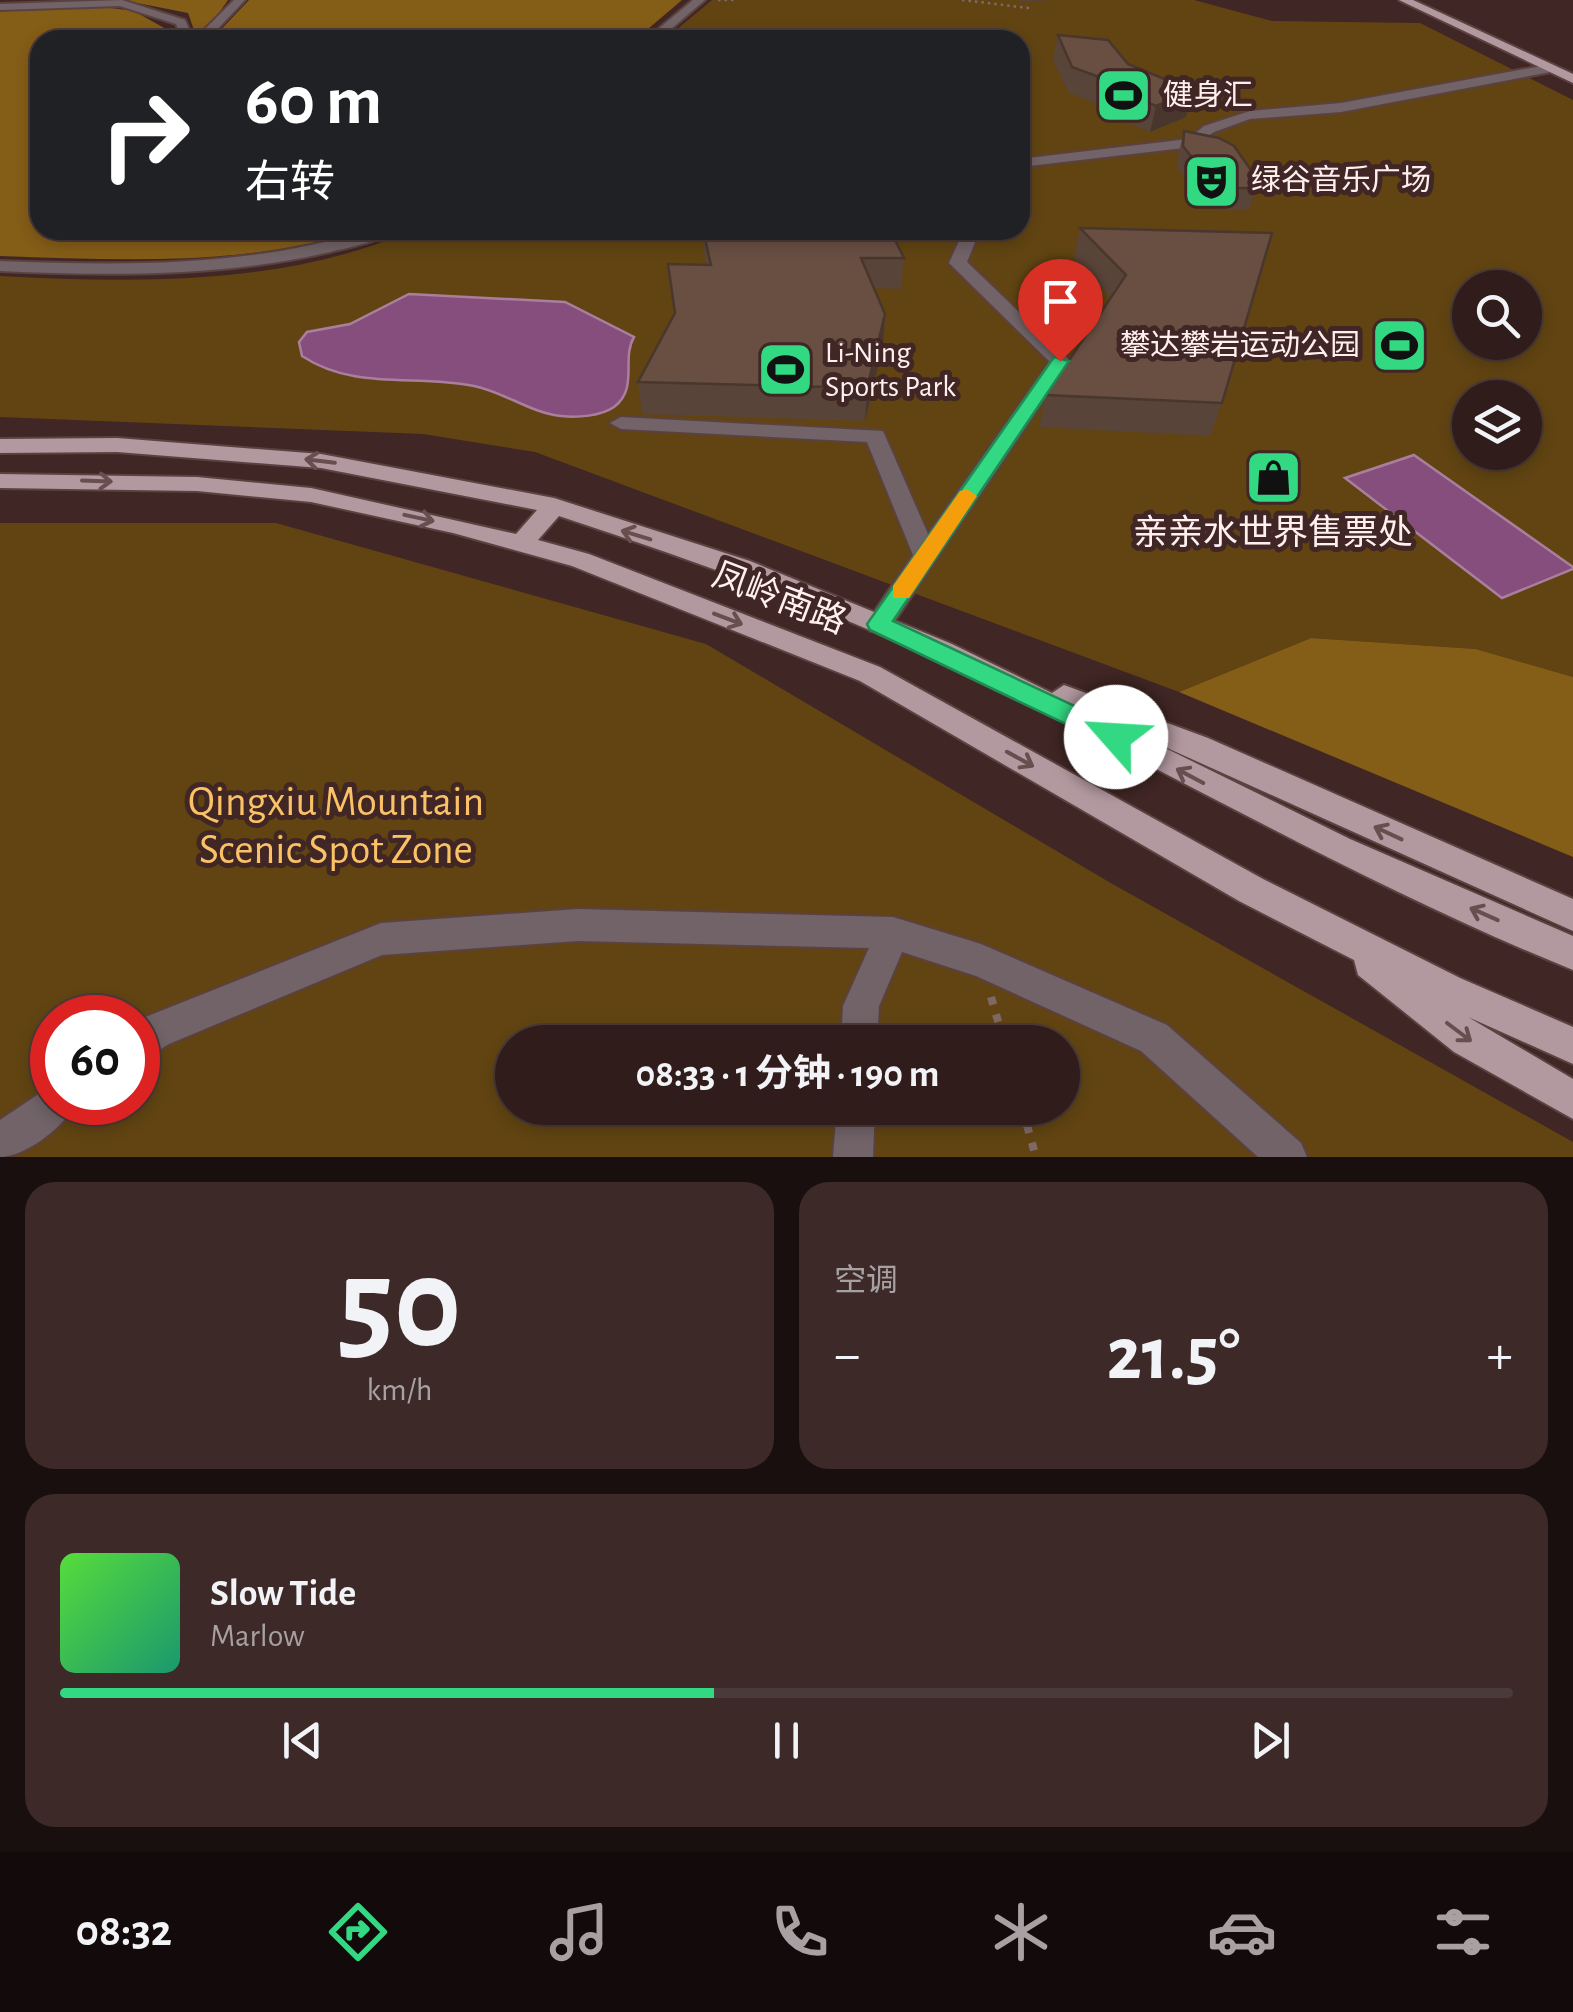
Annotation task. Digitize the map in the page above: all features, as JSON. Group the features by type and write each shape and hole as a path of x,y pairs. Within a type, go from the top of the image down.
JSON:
{"main road":[{"path":"1404,0 1573,79"},
{"path":"1432,0 1573,65"},
{"name":"凤岭南路","path":"0,446 117,446 321,460 554,506 742,567 943,651 1339,849 1573,954"},
{"name":"凤岭南路","path":"0,481 197,484 311,496 580,560 870,674 1327,929 1448,990 1573,1046"},
{"path":"521,544 554,506"},
{"path":"943,651 1198,746 1573,915"},
{"path":"1327,929 1467,1039 1573,1100"}],"street":[{"path":"210,30 240,0"},
{"path":"664,30 700,0"},
{"path":"0,7 122,3 182,22 185,30"},
{"path":"1030,162 1192,144 1207,128 1250,116 1361,104 1382,94 1552,68"},
{"path":"0,266 120,271 250,264 357,240"},
{"path":"878,624 1060,361 958,263 968,240"},
{"path":"621,423 875,436 926,556"},
{"path":"160,1029 380,939 578,925 893,932 980,961 1154,1038 1287,1157"},
{"path":"859,1025 860,1006 893,932"},
{"path":"0,1144 30,1122"},
{"path":"853,1157 855,1125"}],"path":[{"path":"715,0 735,0"},
{"path":"962,0 1030,8"},
{"path":"980,961 999,1025"},
{"path":"1027,1125 1036,1157"}],"green space":[{"name":"Li-Ning Sports Park","path":"712,0 1194,0 1272,21 1420,23 1573,100 1573,677 1476,649 1311,638 1179,692 535,452 423,434 0,417 0,276 105,280 210,277 313,262 386,240 1030,240 1030,30 676,30"},
{"name":"Qingxiu Mountain Scenic Spot Zone","path":"0,523 276,523 706,644 1109,882 1573,1142 1573,1157 0,1157"}],"shaded area":[{"path":"122,0 228,0 207,30 194,30 188,13"},
{"path":"249,0 682,0 647,30 221,30"},
{"path":"81,4 134,11 168,30 30,30 30,240 324,240 228,256 0,256 0,10"},
{"path":"409,294 565,302 634,337 626,391 614,407 602,412 561,416 474,386 364,378 322,367 302,356 299,342 307,332 350,324"},
{"path":"1414,455 1573,569 1502,598 1345,478"},
{"path":"1311,638 1476,649 1573,677 1573,857 1179,692"}],"building":[{"path":"1058,35 1108,40 1128,64 1193,91 1156,106 1116,89 1126,87 1072,67"},
{"path":"1184,131 1219,138 1234,146 1253,173 1256,188 1231,188 1206,175 1183,146"},
{"path":"1080,228 1272,233 1222,403 1046,395 1126,275"},
{"path":"705,240 895,240 904,258 861,258 885,314 867,388 638,382 675,313 668,264 711,265"}],"slow traffic":[{"path":"901,592 967,496"}],"place":[{"name":"健身汇","path":"1124,96"},
{"name":"绿谷音乐广场","path":"1212,181"},
{"name":"攀达攀岩运动公园","path":"1399,346"},
{"name":"Li-Ning Sports Park","path":"786,370"},
{"name":"亲亲水世界售票处","path":"1273,477"}],"route":[{"path":"1060,361 878,624 943,651 1116,737"}]}
